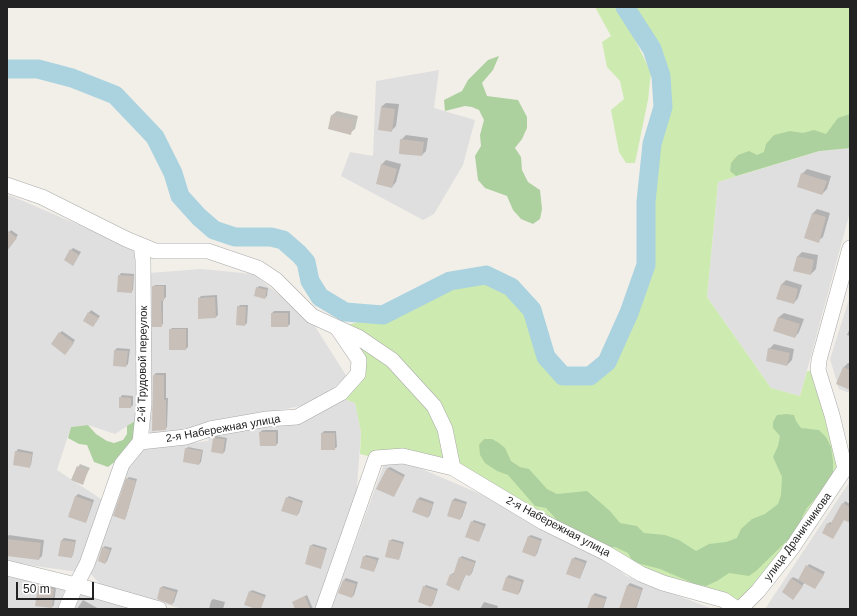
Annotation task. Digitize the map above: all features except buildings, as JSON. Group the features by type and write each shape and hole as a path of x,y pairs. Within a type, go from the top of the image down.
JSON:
{"street":[{"path":"7,185 42,197 155,251 208,251 258,268 276,280 312,316 358,337 392,360 434,406 445,429 453,468"},
{"name":"2-й Трудовой переулок","path":"140,442 144,404 143,260 141,245"},
{"path":"847,465 818,370 819,360 850,248"},
{"name":"2-я Набережная улица","path":"140,442 186,436 218,427 267,419 297,417 342,392 358,374 359,360 351,345 337,328"},
{"path":"66,609 87,564 122,464 140,442"},
{"name":"2-я Набережная улица","path":"323,609 376,458 403,456 453,468 543,522 606,553 641,574 663,583 724,600 739,609"},
{"name":"улица Драничникова","path":"739,609 758,591 792,548 847,465"},
{"path":"7,568 76,585 159,609"}],"shaded area":[{"path":"439,70 434,108 475,120 463,165 434,214 423,220 341,176 350,152 373,156 376,81"},
{"path":"850,148 850,212 800,396 771,388 707,297 718,182 819,151"},
{"path":"9,195 142,252 138,419 115,434 88,425 71,427 57,470 104,501 78,572 7,562 7,198"},
{"path":"201,269 253,274 311,320 347,377 315,403 202,426 179,434 150,436 149,273"},
{"path":"850,296 850,393 839,389 830,359"},
{"path":"341,398 355,403 361,432 356,500 317,609 182,609 101,585 89,572 125,470 142,449 208,441 210,432 301,424"},
{"path":"384,464 410,464 485,496 611,562 626,576 713,609 331,609"},
{"path":"850,481 850,609 765,609"},
{"path":"7,573 66,586 58,609 7,609"},
{"path":"78,591 141,609 72,609"}],"green space":[{"path":"595,7 616,7 632,33 651,73 648,100 635,163 626,163 619,152 611,110 624,99 620,81 607,67 602,42 611,36"},
{"path":"625,7 850,7 850,148 819,151 718,182 707,297 771,388 800,396 807,371 818,370 845,469 740,609 663,583 453,468 376,458 360,454 361,432 355,403 341,398 358,374 337,328 383,315 450,281 486,275 511,287 532,310 537,332 553,364 563,376 590,376 607,362 629,313 646,265 646,202 652,144 663,107 661,76 652,49"},
{"path":"499,56 493,70 482,83 487,96 518,100 527,117 527,128 522,139 515,148 521,157 522,170 528,182 540,190 542,209 540,219 533,224 521,219 513,210 507,196 485,188 478,180 475,156 481,146 480,135 484,120 479,110 465,106 445,111 444,100 462,91 468,80 488,60"},
{"path":"850,114 850,148 819,151 736,176 730,171 731,163 738,155 749,151 757,155 764,152 766,144 774,135 790,131 803,133 814,130 826,134 838,118"},
{"path":"777,415 794,415 801,428 819,430 826,437 831,447 833,461 833,472 830,481 807,508 802,517 802,524 796,532 756,571 749,576 729,573 706,586 695,584 660,569 633,562 628,553 615,547 603,549 557,520 546,508 535,506 508,475 497,471 485,463 480,455 479,445 484,439 492,439 505,448 511,461 520,467 529,469 547,489 557,494 587,491 610,511 620,523 637,526 644,533 665,535 679,540 696,551 709,544 726,542 737,538 741,529 752,519 765,514 778,504 781,495 782,477 773,457 778,446 780,436 773,428 773,422"},
{"path":"138,419 136,435 117,460 108,467 94,462 87,445 79,444 68,438 71,427 88,425 96,434 107,441 114,443 123,440 127,434 127,426"}],"waterway":[{"path":"7,69 38,69 72,78 115,95 155,137 173,173 180,196 199,217 214,230 235,237 271,237 283,240 306,262 310,281 320,297 345,312 383,315 450,281 486,275 511,287 532,310 546,357 563,376 590,376 607,362 629,313 646,265 646,202 652,144 663,107 661,76 652,49 625,7"}]}
